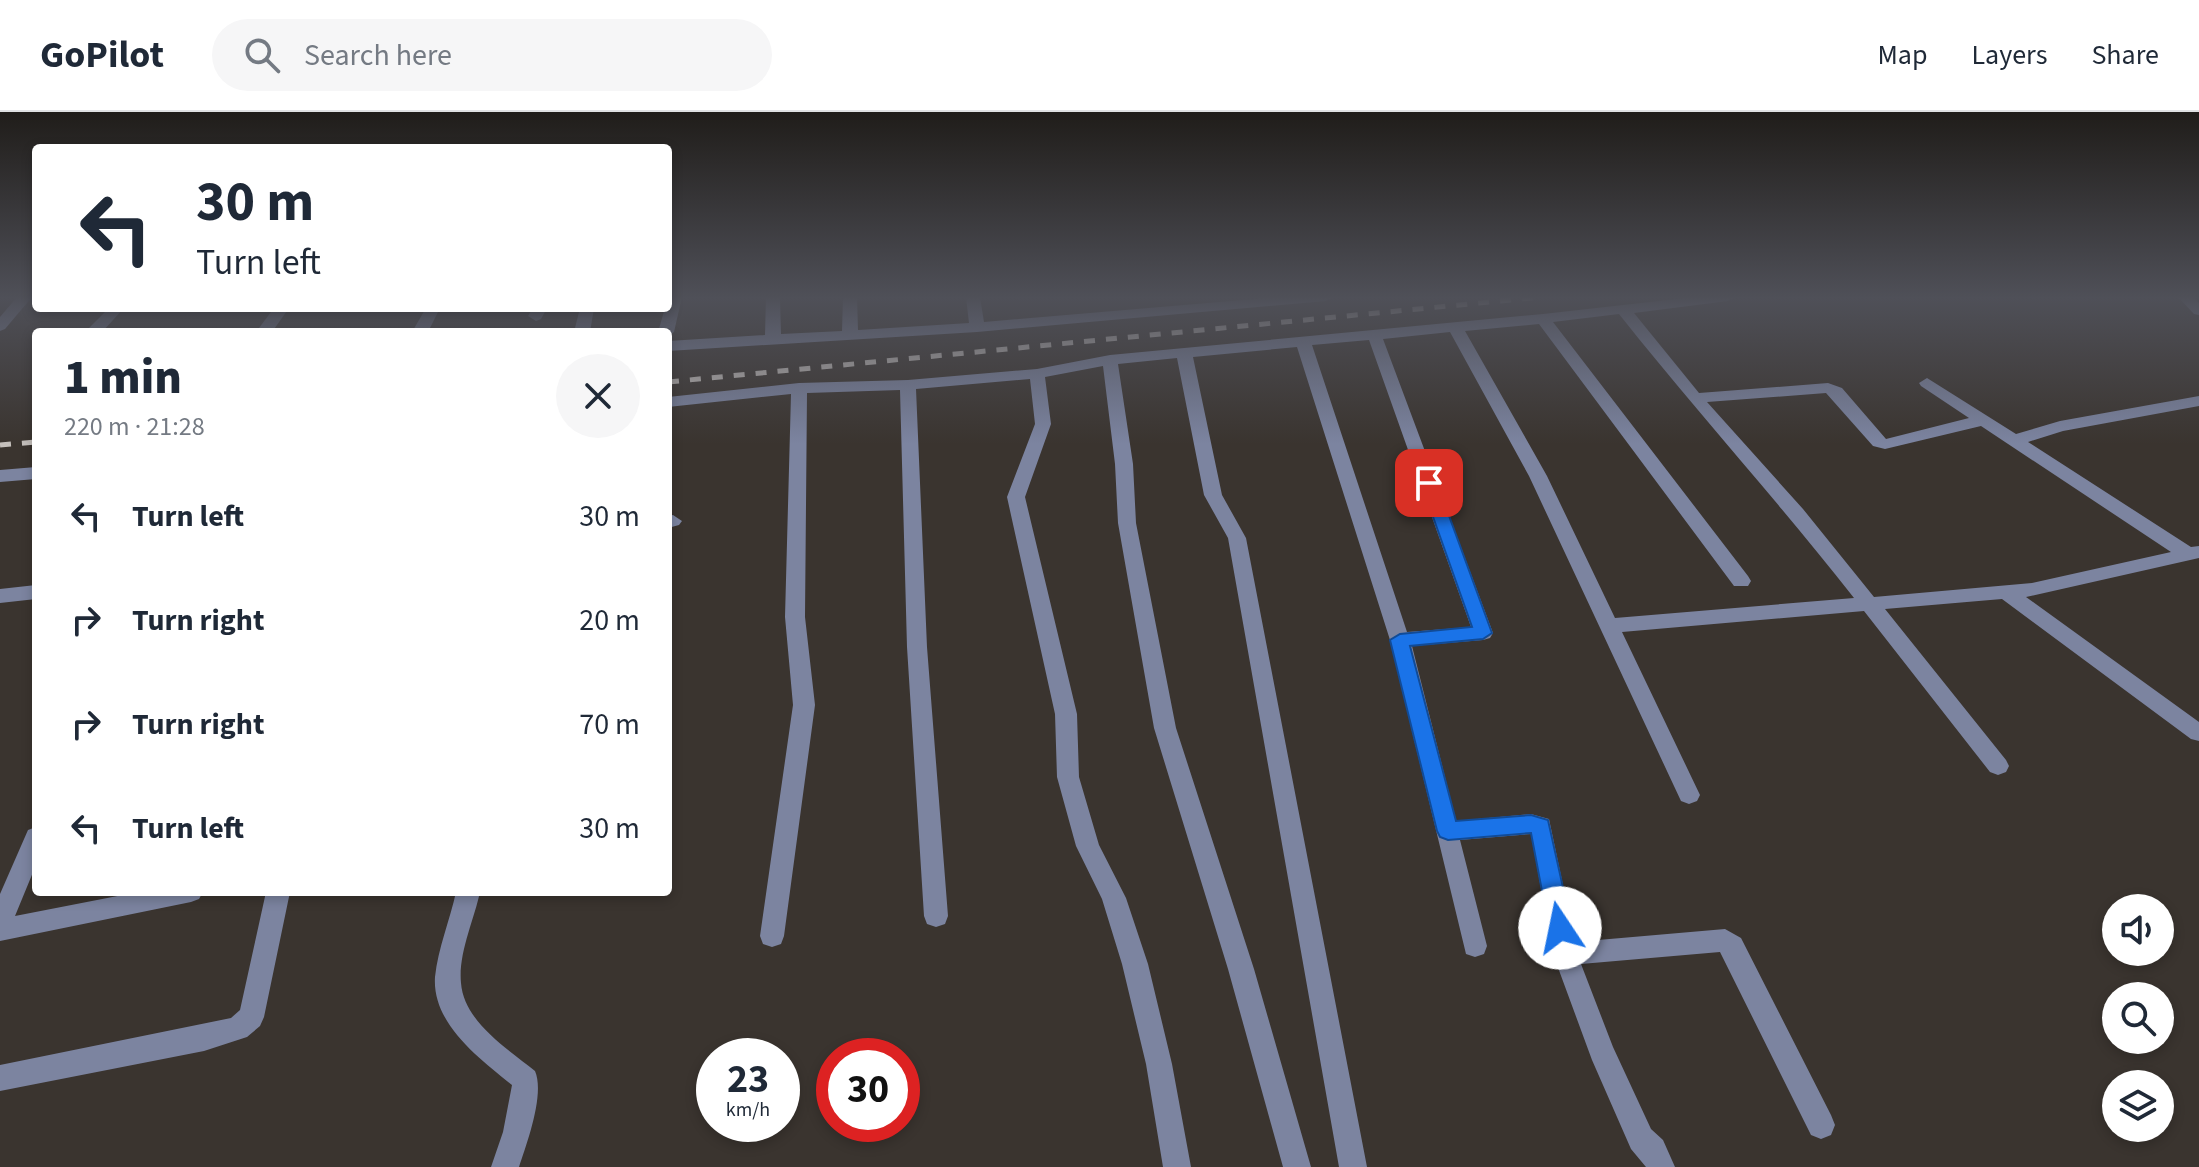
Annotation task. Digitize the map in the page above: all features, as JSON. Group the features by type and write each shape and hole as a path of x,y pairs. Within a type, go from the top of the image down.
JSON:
{"street":[{"path":"672,402 799,388 908,385 1037,374 1110,360 1251,346"},
{"path":"1305,346 1400,640 1475,946"},
{"path":"1378,346 1483,633 1400,640"},
{"path":"1466,346 1538,476 1689,795"},
{"path":"1564,346 1741,581"},
{"path":"1653,346 1797,513 1998,766"},
{"path":"1184,353 1213,495 1237,538 1353,1167"},
{"path":"1110,360 1124,464 1127,523 1165,728 1241,969 1297,1167"},
{"path":"1037,374 1043,424 1016,497 1066,714 1068,777 1088,846 1114,898 1135,964 1159,1064 1177,1167"},
{"path":"1927,383 2194,554"},
{"path":"908,385 916,618 936,916"},
{"path":"772,936 804,705 795,617 799,388"},
{"path":"1695,398 1828,388 1836,391 1879,442 1885,444 1983,420"},
{"path":"2015,440 2060,426 2199,401"},
{"path":"0,476 32,473"},
{"path":"1609,626 2007,593 2194,554"},
{"path":"1,598 32,593"},
{"path":"2007,593 2199,733"},
{"path":"1448,831 1531,824 1541,826 1565,954 1607,1064 1641,1139 1653,1150 1661,1167"},
{"path":"0,922 32,846"},
{"path":"0,930 171,896"},
{"path":"0,1078 204,1038 238,1028 251,1017 277,896"},
{"path":"467,896 448,983 458,1016 489,1049 526,1080 517,1132 505,1167"},
{"path":"1565,954 1725,940 1732,946 1821,1125"}],"railway":[{"path":"672,382 1035,346"},
{"path":"0,445 32,442"}],"route":[{"path":"1429,483 1483,633 1400,640 1448,831 1531,824 1541,826 1560,928"}]}
